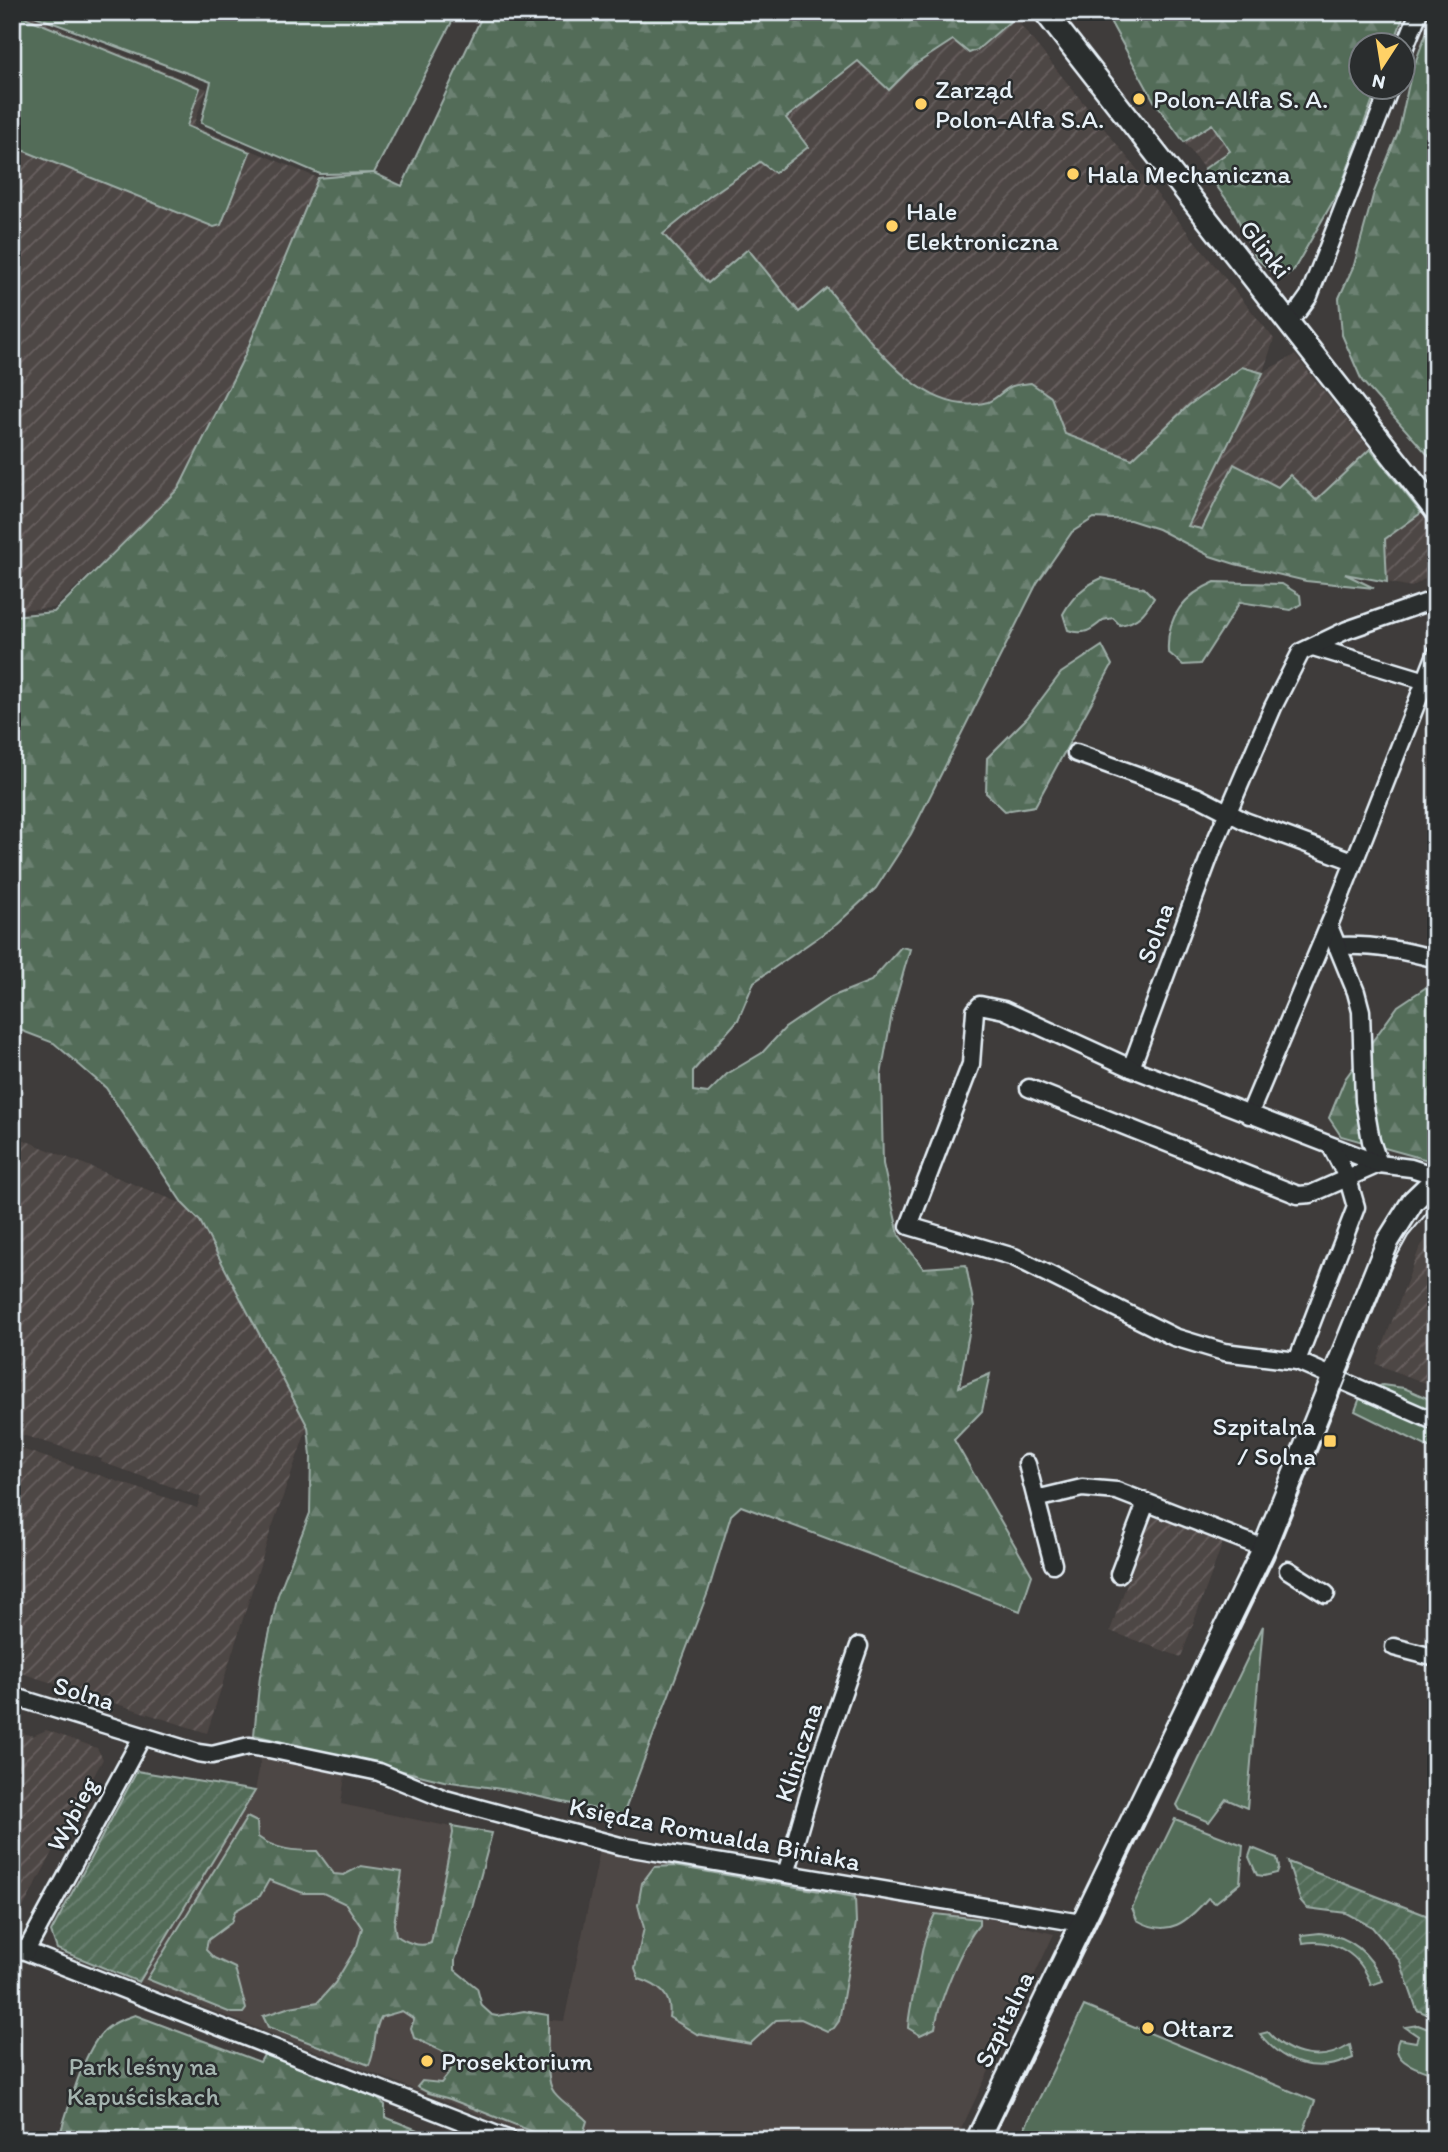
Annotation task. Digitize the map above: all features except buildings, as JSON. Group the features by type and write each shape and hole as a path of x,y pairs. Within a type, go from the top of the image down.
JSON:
{"street":[{"name":"Glinki","path":"1045,12 1436,511"},
{"path":"1411,32 1419,12"},
{"name":"Glinki","path":"1287,322 1309,296 1385,102"},
{"name":"Solna","path":"1131,1068 1228,811 1301,652 1347,630 1436,599"},
{"path":"1313,647 1431,682"},
{"path":"1249,1115 1329,926 1353,862 1431,682 1436,654"},
{"path":"1076,753 1198,797 1245,821 1353,862"},
{"path":"1329,926 1361,1012 1364,1101 1371,1141 1379,1164"},
{"path":"1337,946 1354,945 1405,951 1436,959"},
{"path":"1436,1178 1411,1168 1379,1164 1249,1115 1131,1068 1004,1010 980,1005 975,1011 971,1064 908,1226 1014,1256 1174,1337 1224,1352 1297,1361 1436,1422"},
{"path":"1029,1088 1297,1195 1311,1194 1379,1164"},
{"path":"1297,1361 1356,1207 1348,1179 1331,1146"},
{"name":"Szpitalna","path":"977,2140 1264,1548 1388,1241 1413,1201 1436,1178"},
{"path":"1027,1464 1053,1564"},
{"path":"1036,1499 1082,1488 1117,1491 1264,1548"},
{"path":"1119,1574 1146,1503"},
{"path":"1288,1570 1326,1594"},
{"name":"Kliniczna","path":"786,1874 816,1770 859,1646"},
{"path":"1394,1647 1436,1658"},
{"name":"Solna","path":"12,1696 142,1737"},
{"name":"Księdza Romualda Biniaka","path":"142,1737 198,1753 212,1755 249,1746 379,1772 445,1799 620,1846 1081,1923"},
{"name":"Wybieg","path":"19,1948 142,1737"},
{"path":"19,1948 510,2140"}],"shaded area":[{"path":"12,12 20,12 207,89 193,126 318,178 296,258 179,488 54,608 12,610"},
{"name":"Polon-Alfa S. A.","path":"484,12 1010,12 1274,339 1263,372 1295,355 1436,532 1436,571 1412,587 1342,573 1188,525 399,193"},
{"path":"1212,124 1230,151 1204,169 1184,142"},
{"path":"14,1136 183,1204 200,1221 308,1426 270,1533 207,1733 12,1670 12,1446 197,1508 201,1497 101,1462 102,1459 12,1432"},
{"path":"1436,1225 1436,1387 1376,1364 1419,1249"},
{"path":"1151,1516 1223,1542 1181,1657 1110,1631"},
{"path":"12,1730 33,1736 46,1730 97,1748 103,1759 18,1917 12,1919"},
{"path":"262,1754 346,1768 341,1804 485,1834 447,1975 468,2013 564,2021 600,1850 1001,1921 1054,1934 956,2140 544,2140 139,1982 255,1791"}],"green space":[{"path":"12,12 200,88 187,126 250,152 221,225 214,227 12,146"},
{"path":"24,12 457,12 374,173 320,174 201,123 211,82"},
{"path":"484,12 1010,12 1014,18 977,50 969,53 953,40 913,66 889,90 858,61 786,118 808,147 775,173 760,162 710,196 663,234 708,283 748,249 799,312 827,288 896,368 917,386 940,398 963,404 988,402 1010,387 1031,383 1051,397 1065,434 1132,459 1189,405 1242,367 1263,373 1188,526 1202,529 1234,464 1278,487 1290,475 1316,500 1370,449 1421,513 1385,539 1387,582 1345,574 1374,588 1306,581 1235,564 1210,556 1158,529 1130,520 1094,518 1072,532 1037,583 911,834 876,888 837,924 754,982 738,1020 693,1071 693,1091 708,1093 727,1074 762,1053 785,1028 831,997 871,981 901,947 910,949 892,1013 881,1075 883,1164 899,1235 923,1268 966,1265 974,1307 959,1387 990,1374 982,1411 954,1440 1032,1575 1020,1611 741,1506 731,1515 708,1592 623,1815 508,1790 444,1781 254,1735 260,1676 278,1595 310,1513 311,1456 308,1427 200,1221 183,1204 106,1088 54,1043 12,1027 12,616 54,612 179,488 245,355 318,178 374,173 402,186"},
{"path":"1105,12 1405,12 1398,32 1346,32 1346,102 1372,102 1340,189 1293,271 1280,279 1256,258 1232,207 1204,169 1230,151 1212,124 1184,142 1154,101"},
{"path":"1436,12 1436,464 1362,381 1342,335 1339,298 1354,265 1374,192 1399,130 1405,102 1416,102 1416,61"},
{"path":"1102,578 1144,588 1154,598 1132,622 1120,625 1113,618 1103,620 1087,631 1068,630 1063,614 1079,592"},
{"path":"1215,582 1282,584 1300,595 1301,604 1291,610 1240,602 1200,664 1183,665 1168,652 1170,628 1186,601"},
{"path":"1102,646 1112,665 1035,806 1005,811 986,793 987,758 1027,718 1061,673"},
{"path":"1431,984 1436,985 1435,1162 1341,1136 1329,1118 1345,1079 1398,1006"},
{"path":"1382,1385 1404,1388 1436,1402 1436,1414 1377,1387"},
{"path":"1361,1395 1436,1429 1436,1451 1355,1411"},
{"path":"1263,1626 1247,1808 1226,1799 1209,1822 1180,1810 1177,1805"},
{"path":"137,1771 255,1791 139,1982 57,1949 51,1932"},
{"path":"247,1817 257,1822 258,1837 271,1845 286,1849 317,1851 334,1874 344,1875 361,1866 402,1872 394,1924 396,1935 417,1945 431,1943 453,1833 452,1826 492,1833 455,1960 455,1970 477,1988 482,2006 492,2015 524,2011 548,2015 548,2067 551,2086 558,2096 587,2121 583,2134 575,2139 546,2137 417,2087 422,2081 441,2083 450,2072 455,2057 414,2038 411,2028 414,2019 402,2011 381,2017 369,2065 268,2027 263,2016 318,2002 335,1983 357,1946 362,1928 346,1904 323,1893 303,1893 269,1880 260,1896 235,1911 231,1923 208,1940 206,1950 214,1958 235,1968 246,2009 243,2013 231,2013 147,1979"},
{"path":"1175,1819 1243,1845 1240,1883 1215,1903 1208,1898 1193,1914 1177,1925 1159,1928 1137,1920 1132,1908"},
{"path":"1252,1848 1277,1858 1277,1873 1257,1875 1249,1857"},
{"path":"1288,1862 1436,1919 1436,2018 1417,2010 1400,1961 1372,1927 1346,1913 1307,1908 1300,1900"},
{"path":"674,1866 855,1897 856,1923 839,2021 834,2028 827,2031 801,2019 776,2020 750,2044 697,2034 669,2017 669,2003 663,1992 639,1979 635,1968 644,1928 638,1905 642,1883 654,1867"},
{"path":"935,1914 979,1919 979,1925 952,1974 935,2028 920,2035 908,2028 924,1943"},
{"path":"1320,1933 1341,1938 1358,1948 1372,1962 1383,1981 1371,1985 1361,1965 1345,1950 1325,1943 1303,1943 1301,1935"},
{"path":"1084,2006 1315,2101 1300,2140 1019,2140"},
{"name":"Park leśny na Kapuściskach","path":"135,2015 260,2062 265,2053 373,2095 385,2105 385,2117 442,2140 58,2140 82,2068 95,2042 109,2027"},
{"path":"1418,2025 1436,2032 1436,2075 1407,2063 1398,2053 1399,2039 1416,2042 1418,2036 1405,2027"},
{"path":"1268,2032 1286,2047 1307,2055 1328,2054 1350,2045 1353,2058 1327,2065 1302,2064 1269,2045 1260,2034"}],"tram line":[{"path":"992,2140 1274,1558 1392,1265 1408,1236 1436,1202"}],"place":[{"name":"Polon-Alfa S. A.","path":"1139,99"},
{"name":"Zarząd Polon-Alfa S.A.","path":"921,104"},
{"name":"Hala Mechaniczna","path":"1073,174"},
{"name":"Hale Elektroniczna","path":"892,226"},
{"name":"Szpitalna / Solna","path":"1330,1441"},
{"name":"Ołtarz","path":"1148,2028"},
{"name":"Prosektorium","path":"427,2061"}]}
